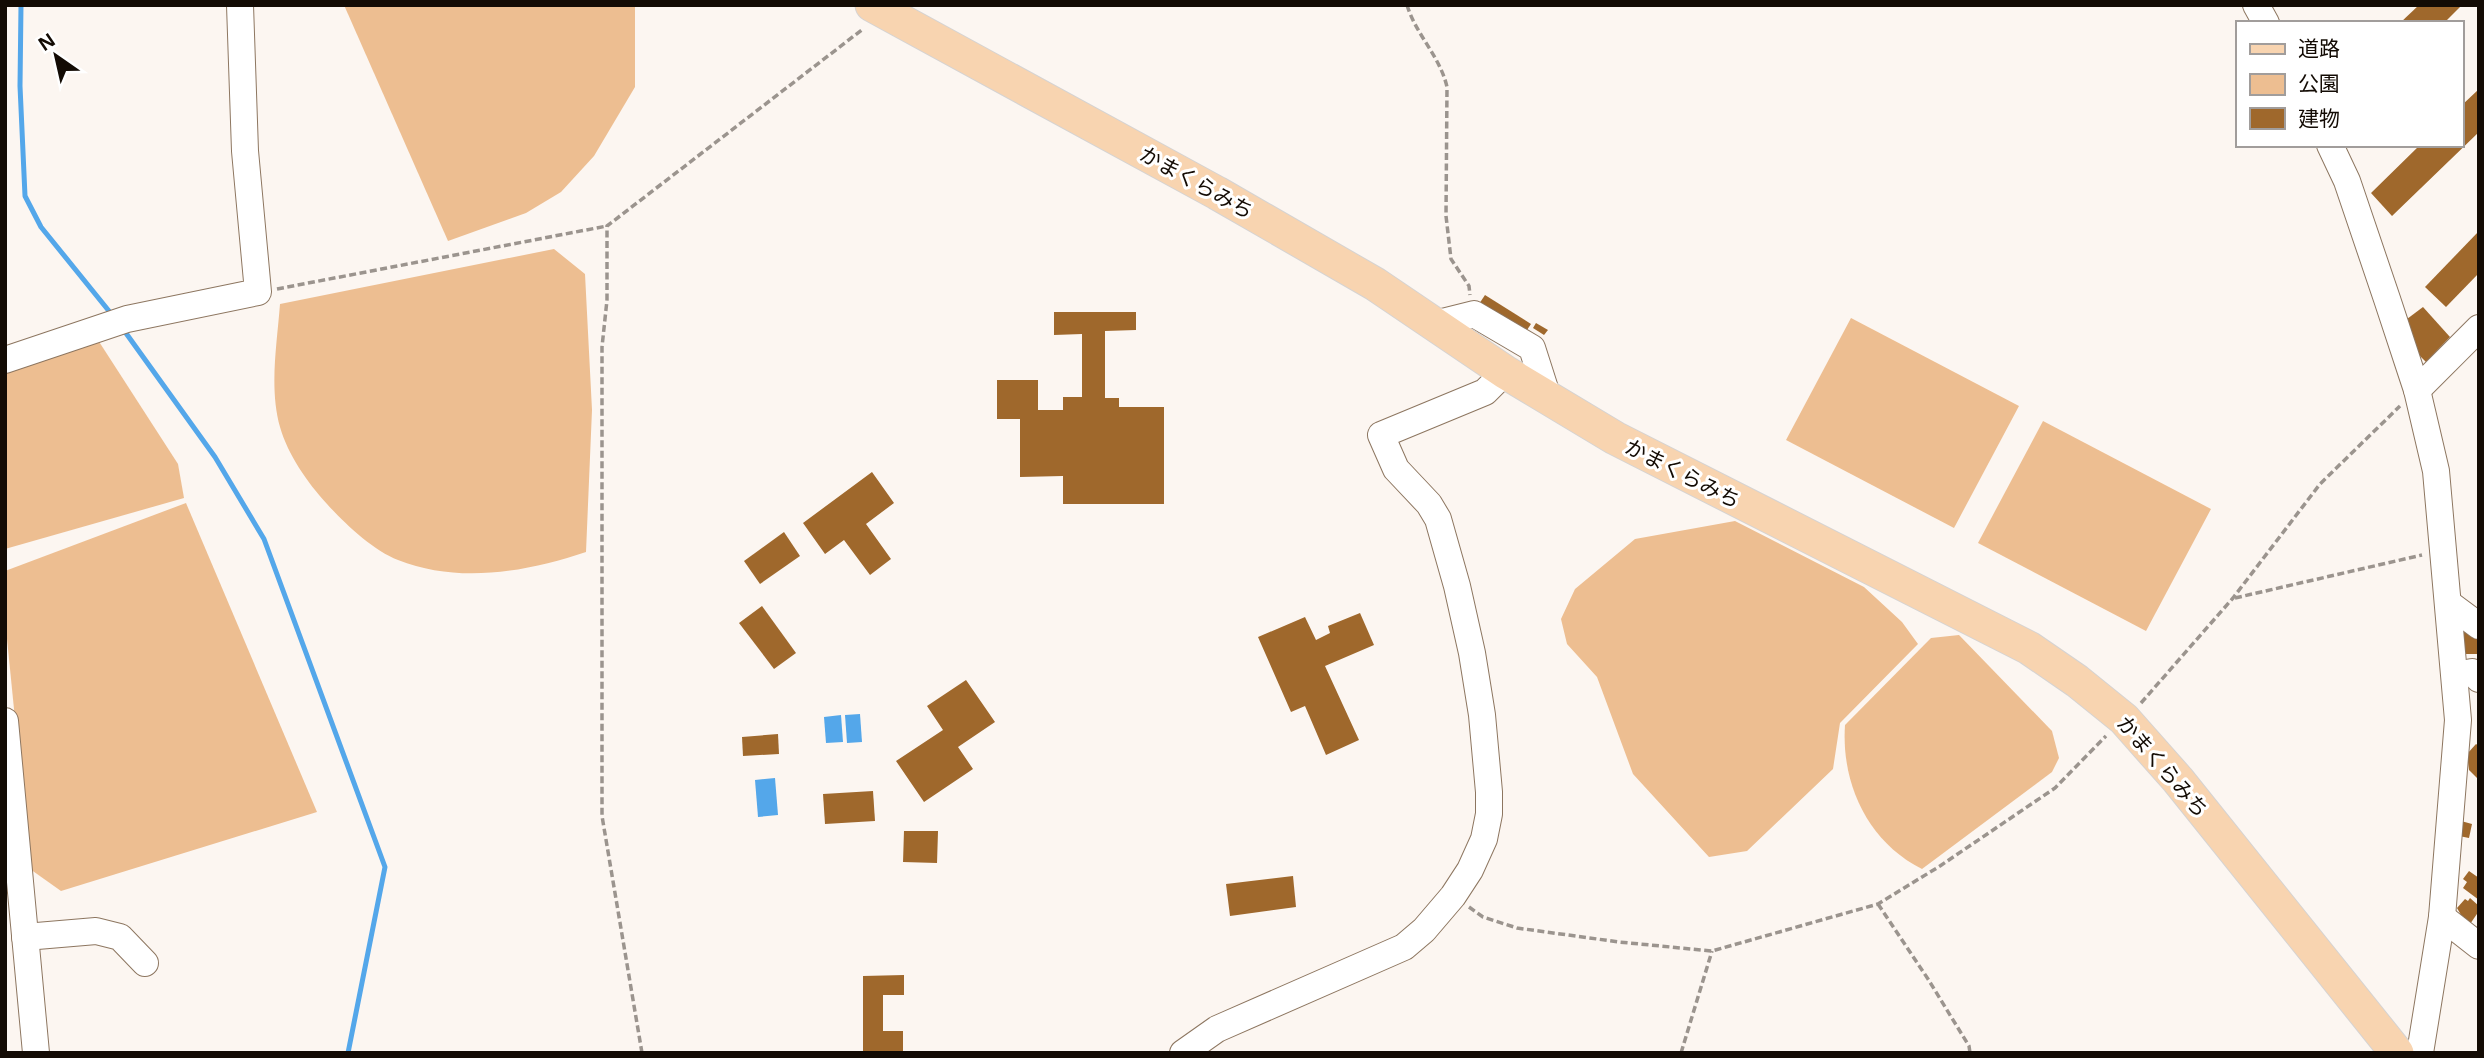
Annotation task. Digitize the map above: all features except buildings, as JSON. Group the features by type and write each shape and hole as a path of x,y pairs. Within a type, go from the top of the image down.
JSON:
{"main road":[{"name":"かまくらみち","path":"877,8 1217,193 1375,284 1505,372 1615,438 2029,648 2077,681 2124,719 2178,780 2397,1053"}],"street":[{"path":"5,360 116,322 258,292 245,151 240,5"},
{"path":"2256,5 2265,21"},
{"path":"2331,147 2347,181 2417,390 2436,471 2448,603 2471,673 2458,720 2442,916 2420,1053"},
{"path":"1434,324 1474,314 1532,348 1548,398"},
{"path":"2417,390 2479,328"},
{"path":"1182,1053 1217,1029 1404,947 1424,930 1454,896 1478,855 1489,814 1489,792 1480,703 1457,586 1438,519 1429,504 1396,469 1381,435 1485,393 1505,372"},
{"path":"2448,603 2479,626"},
{"path":"5,721 36,1053"},
{"path":"2442,916 2479,946"},
{"path":"25,937 96,931 120,937 145,963"}],"path":[{"path":"1407,5 1411,20 1442,68 1447,87 1446,216 1451,259 1469,286 1474,314"},
{"path":"258,292 607,226 877,8"},
{"path":"607,226 607,300 602,347 602,816 642,1053"},
{"path":"2133,711 2233,598 2320,484 2417,390"},
{"path":"2233,598 2443,551"},
{"path":"1454,896 1483,917 1517,928 1712,951 1878,904 1940,866 2055,788 2106,736"},
{"path":"1878,904 1928,979 1969,1046 1970,1053"},
{"path":"1681,1053 1712,951"}],"green space":[{"path":"344,5 635,5 635,87 594,156 561,192 526,213 448,241"},
{"path":"554,249 585,274 592,410 586,552 516,570 468,573 444,572 389,556 360,536 334,511 305,477 288,448 280,427 275,397 280,304"},
{"path":"1851,318 2019,406 1954,528 1786,440"},
{"path":"96,337 178,464 184,498 5,549 5,366"},
{"path":"2043,421 2211,509 2146,631 1978,543"},
{"path":"186,503 317,812 61,891 30,869 5,619 5,571"},
{"path":"1735,521 1864,587 1902,622 1918,644 1840,723 1833,769 1747,851 1709,857 1633,774 1597,677 1567,644 1561,619 1575,589 1635,539"},
{"path":"1959,635 2052,731 2059,758 2052,772 1922,869 1887,843 1862,809 1848,769 1845,725 1931,638"}],"water":[{"path":"860,714 862,742 847,743 845,715"},
{"path":"841,715 843,742 826,743 824,717"},
{"path":"775,778 778,815 758,817 755,780"}],"waterway":[{"path":"21,5 20,86 25,196 41,227 113,316"},
{"path":"123,329 215,457 264,539 385,867 348,1053"}]}
